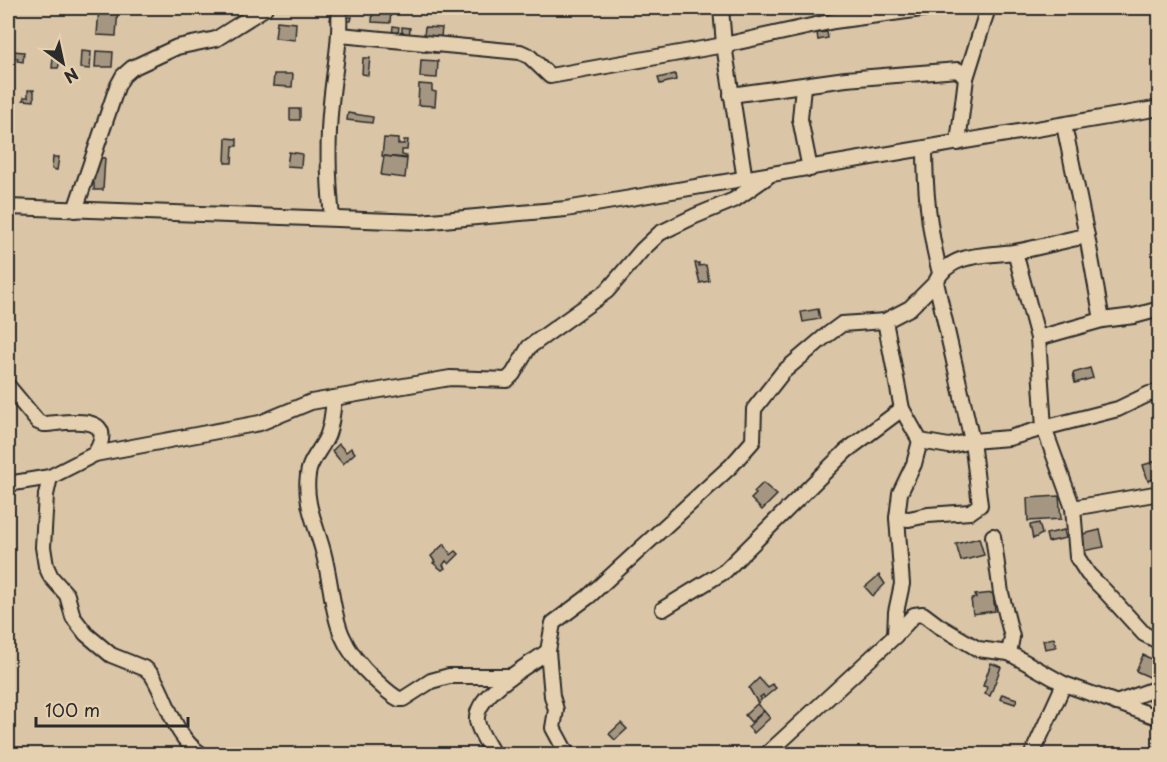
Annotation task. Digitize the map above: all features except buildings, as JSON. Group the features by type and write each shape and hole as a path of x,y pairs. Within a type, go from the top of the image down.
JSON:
{"street":[{"path":"75,210 117,87 127,71 177,47 216,39 265,8"},
{"path":"332,218 327,175 328,144 340,34 339,8"},
{"path":"721,8 724,45 745,180"},
{"path":"340,34 520,52 529,56 550,76 724,45 834,21 929,8"},
{"path":"958,143 966,78 988,8"},
{"path":"731,95 846,80 958,70 966,78"},
{"path":"802,86 800,119 810,169"},
{"path":"8,207 420,222 544,211 745,180 1160,108"},
{"path":"1064,125 1088,236 1102,320"},
{"path":"897,518 909,519 928,515 970,512 976,510 980,505 972,441 931,242 925,190 925,149"},
{"path":"8,484 50,477 95,454 260,423 311,402 450,378 507,380 529,347 607,291 642,250 660,233 734,200 768,176"},
{"path":"567,754 553,728 556,710 552,696 549,651 553,623 588,597 731,466 753,441 754,409 783,372 842,324 885,321 910,308 950,265 969,257 1015,252 1088,236"},
{"path":"1015,252 1038,338 1044,428 1073,508 1077,557 1088,574 1144,634 1160,642"},
{"path":"1038,338 1102,320 1134,316 1160,309"},
{"path":"885,321 902,409 920,441 914,464 900,493 897,518 902,584 896,612 895,636"},
{"path":"8,386 38,422 49,424 82,421 97,426 101,439 95,454"},
{"path":"920,441 949,446 972,441 1009,438 1118,409 1149,394 1160,392"},
{"path":"334,398 328,435 308,475 308,495 310,513 328,574 336,619 351,655 381,685 399,699 403,699 431,681 449,676 512,676"},
{"path":"663,609 725,571 846,451 902,409"},
{"path":"50,477 46,495 44,559 51,577 67,596 73,617 86,634 111,656 146,669 152,675 179,732 187,744 201,754"},
{"path":"1073,508 1160,493"},
{"path":"993,536 1001,593 1012,636 1009,653"},
{"path":"767,754 895,636 914,615 923,614 978,649 1009,653 1065,684 1160,718"},
{"path":"494,754 479,728 477,715 488,697 512,676 549,651"},
{"path":"1032,754 1065,684"},
{"path":"1116,703 1160,687"}]}
